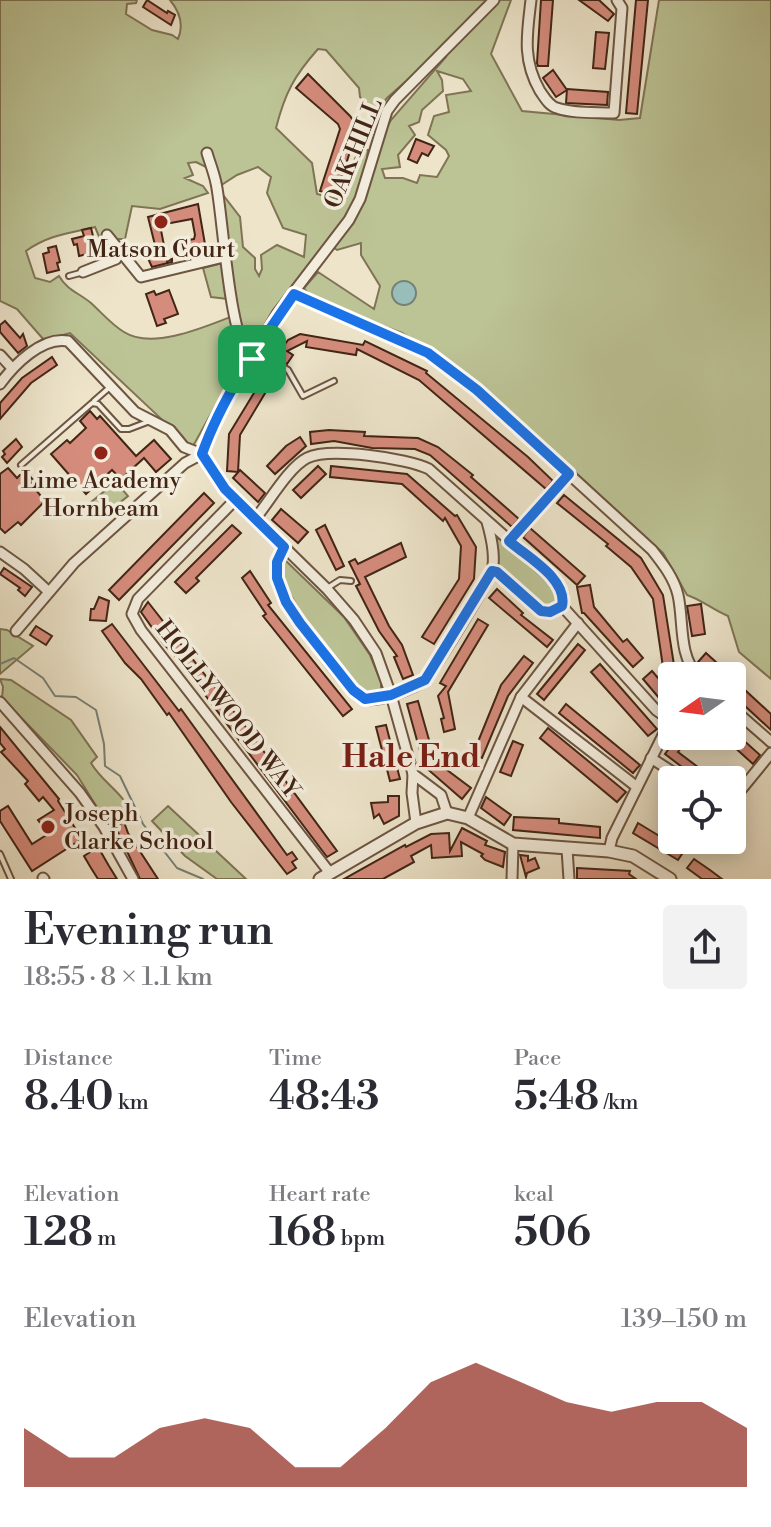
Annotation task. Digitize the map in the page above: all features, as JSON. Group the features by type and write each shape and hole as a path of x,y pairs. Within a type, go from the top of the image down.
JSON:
{"street":[{"name":"OAK HILL","path":"202,454 216,419 277,314 349,220 360,199 387,111 494,0"},
{"path":"531,0 526,55 531,76 546,101 560,109 614,113 622,8 617,0"},
{"path":"207,153 216,184 224,257 244,351 254,355"},
{"path":"107,235 141,277 224,257"},
{"path":"83,272 116,259 120,252"},
{"path":"294,294 428,353 477,390 652,550 670,574 678,592 685,654 689,662"},
{"path":"0,384 12,368 50,342 68,341 135,412 153,419 170,430 184,447 202,454 216,478 235,500 327,589 369,640 391,695 413,774 416,823"},
{"path":"0,355 12,368"},
{"path":"255,519 297,466 307,458 330,453 417,463 429,469 556,582 563,594 562,606 658,711"},
{"path":"16,631 49,592 114,526 185,463 202,454"},
{"path":"509,541 569,474"},
{"name":"HOLLYWOOD WAY","path":"235,500 138,599 132,614 325,876"},
{"path":"284,547 277,562 277,578 286,602 353,690 365,699 391,695 414,686 432,672 492,571 492,547 486,519"},
{"path":"0,552 49,592"},
{"path":"492,571 541,611 550,612 562,606"},
{"path":"468,818 521,697 578,623"},
{"path":"521,697 637,787"},
{"path":"0,702 80,793 104,827 133,879"},
{"path":"746,720 771,742"},
{"path":"609,851 612,838 658,744"},
{"path":"746,784 771,753"},
{"path":"651,758 663,766"},
{"path":"413,774 441,795 447,813"},
{"path":"325,876 416,823 447,813 468,818 513,844 609,851 642,860 670,879"},
{"path":"512,879 513,844"},
{"path":"567,849 569,879"}],"lane":[{"path":"69,276 83,272"},
{"path":"254,355 288,370 303,396 334,381"},
{"path":"21,465 110,387"},
{"path":"92,403 98,404 121,429 153,419"},
{"path":"327,589 340,580 351,581"},
{"path":"0,854 11,879"}],"green space":[{"path":"0,0 137,0 136,3 127,4 126,14 152,30 178,39 180,19 170,0 511,0 491,54 522,111 619,120 640,118 659,0 771,0 771,679 739,652 728,616 687,595 663,553 477,382 402,333 313,300 304,288 318,272 374,309 380,286 361,255 361,243 337,250 326,242 249,345 192,448 70,333 44,340 17,309 0,301","holes":["318,49 326,50 359,88 360,97 376,113 387,98 439,52 446,57 391,120 366,165 368,150 359,150 337,199 317,194 312,163 276,128 291,86","437,71 463,79 471,91 446,95 449,112 434,116 428,135 449,156 437,177 420,175 417,183 403,178 385,178 382,169 400,167 398,155 415,135 409,126 419,122 422,110 443,91","196,162 208,168 218,184 258,167 271,177 267,193 283,228 306,235 304,257 277,245 261,255 259,276 255,258 243,247 240,217 223,195 217,208 223,263 203,268 211,297 237,300 233,316 178,335 149,339 136,337 115,326 59,276 50,282 35,278 26,251 43,241 95,227 100,239 125,239 132,206 160,209 208,193 203,186 185,178 193,175 188,163"]},
{"path":"116,482 128,496 102,517 90,503"},
{"path":"502,534 556,582 564,600 550,612 498,572 492,547"},
{"path":"285,560 344,617 370,655 381,682 378,694 365,695 354,685 306,628 287,597 281,562"},
{"path":"0,629 33,646 0,674"},
{"path":"0,679 11,680 71,720 97,757 91,763 131,812 108,825 77,775 2,698"},
{"path":"168,806 246,879 217,879 185,856 152,821"}],"water":[{"path":"404,281 415,288 416,293 409,304 404,305 393,298 392,293 399,282"}],"building":[{"path":"147,0 175,15 171,25 143,7"},
{"path":"541,0 553,0 548,66 538,66 537,63"},
{"path":"579,0 599,0 614,14 608,21"},
{"path":"636,0 648,0 637,114 626,113"},
{"path":"596,32 609,33 605,69 593,68"},
{"path":"553,70 567,90 556,97 543,78"},
{"path":"308,74 358,127 336,195 320,191 340,129 296,88"},
{"path":"567,89 608,92 607,105 566,103"},
{"path":"416,139 434,146 428,156 422,153 417,163 408,159"},
{"path":"198,204 209,253 190,258 188,249 184,250 182,241 194,239 192,219 160,225 167,261 172,259 172,262 152,267 145,252 156,249 148,217"},
{"path":"91,228 100,251 79,256 77,244 74,245 72,239 84,236 82,230"},
{"path":"56,246 59,270 47,273 43,254 49,252 48,248"},
{"path":"169,290 178,314 164,319 166,323 157,326 146,294 154,291 156,295"},
{"path":"5,321 20,338 23,334 27,346 18,353 0,332 0,325"},
{"path":"300,334 363,345 365,341 427,371 553,481 546,489 419,380 357,349 356,355 306,347 307,341 287,351 293,355 287,364 276,357 288,340"},
{"path":"52,357 57,365 31,383 0,419 0,403 22,378"},
{"path":"271,365 279,370 240,435 238,472 227,471 229,434"},
{"path":"90,411 97,419 100,416 136,456 154,440 171,459 156,472 144,458 121,479 112,470 86,494 51,454 67,440 70,443 86,428 80,421"},
{"path":"310,432 365,432 364,436 418,438 438,447 519,519 512,527 430,455 415,449 372,448 334,441 311,444"},
{"path":"300,437 306,446 275,474 267,466 286,446"},
{"path":"16,439 22,447 7,463 2,457 5,454 3,451"},
{"path":"318,466 326,474 301,498 293,490"},
{"path":"331,466 407,474 457,515 476,547 474,579 434,644 422,637 459,579 461,546 445,518 443,521 402,484 330,477"},
{"path":"8,468 17,478 22,473 24,477 28,474 34,481 31,484 45,501 21,525 18,522 5,533 0,528 0,474"},
{"path":"240,470 265,493 258,502 233,478"},
{"path":"204,493 214,503 119,600 109,590"},
{"path":"564,495 641,558 663,595 674,662 662,662 653,599 631,567 557,503"},
{"path":"281,509 308,532 298,543 272,520"},
{"path":"232,525 241,533 196,578 199,581 186,593 175,582"},
{"path":"325,525 344,566 336,570 316,530"},
{"path":"530,528 585,576 577,585 523,537"},
{"path":"401,543 406,557 365,577 402,645 413,675 403,679 394,657 397,656 379,631 356,586 360,584 349,562 355,559 358,564"},
{"path":"4,568 32,587 25,596 18,590 20,588 0,574"},
{"path":"250,571 271,603 268,605 352,709 343,716 263,616 266,614 242,578"},
{"path":"590,585 594,607 623,642 627,639 643,658 633,667 582,613 577,587"},
{"path":"497,589 523,613 521,615 553,640 547,647 489,598"},
{"path":"99,597 109,601 106,621 90,620 91,609 94,609"},
{"path":"148,602 337,851 327,857 163,643 141,612"},
{"path":"701,604 705,634 692,636 687,606"},
{"path":"478,619 488,625 448,692 455,729 444,732 438,696 446,686 440,683"},
{"path":"112,624 179,711 181,709 287,855 292,852 297,859 292,862 296,868 287,874 231,802 169,713 167,715 125,663 102,631"},
{"path":"36,626 52,636 46,645 30,635"},
{"path":"578,644 585,650 544,700 537,694"},
{"path":"706,653 715,662 698,662"},
{"path":"524,656 533,663 508,696 482,758 473,754 501,685"},
{"path":"600,664 657,729 648,736 591,672"},
{"path":"652,671 658,678 658,697 643,679"},
{"path":"746,691 771,714 771,730 746,707"},
{"path":"418,701 435,761 471,788 462,799 424,766 407,704"},
{"path":"566,704 640,765 633,773 559,713"},
{"path":"386,725 400,779 390,781 376,727"},
{"path":"0,727 59,799 82,839 32,871 0,821 0,811 8,806 32,844 48,834 38,820 54,810 43,797 39,801 25,784 28,781 1,752 5,749 0,743"},
{"path":"548,728 626,792 617,802 540,738"},
{"path":"513,741 523,745 511,776 500,772"},
{"path":"746,742 760,755 753,764 738,750 746,750"},
{"path":"668,750 680,750 678,752 696,766 681,766 665,754"},
{"path":"388,796 399,796 399,816 384,824 379,814 374,818 371,803 388,802"},
{"path":"486,797 511,815 504,825 481,808"},
{"path":"514,817 559,819 559,823 600,827 600,838 513,830"},
{"path":"124,822 158,879 140,879 115,826"},
{"path":"638,823 658,835 658,848 633,833"},
{"path":"462,828 487,841 485,845 505,852 503,867 485,860 481,856 483,854 461,842 462,856 432,858 431,845 411,856 414,862 383,879 344,879 431,834 449,833 450,851"},
{"path":"98,847 117,879 98,879 91,868 84,856"},
{"path":"668,854 682,854 678,860"},
{"path":"520,855 528,856 528,861 535,858 539,868 527,873 526,877"},
{"path":"694,859 722,879 702,879 687,868"},
{"path":"577,868 630,871 629,874 636,879 577,879"}],"waterway":[{"path":"0,664 14,658 43,678 55,696 76,697 96,710 104,744 105,766 120,776 143,824 177,868 203,879"}],"place":[{"name":"Matson Court","path":"161,222"},
{"name":"Lime Academy Hornbeam","path":"101,453"},
{"name":"Joseph Clarke School","path":"48,827"}],"district":[{"name":"Hale End","path":"411,756"}],"route":[{"path":"294,294 428,353 477,390 569,474 509,541 556,582 563,594 562,606 550,612 541,611 492,571 425,680 378,699 365,699 353,690 286,602 277,578 277,562 284,547 225,489 202,454 216,419 252,359 277,314 294,294"}]}
